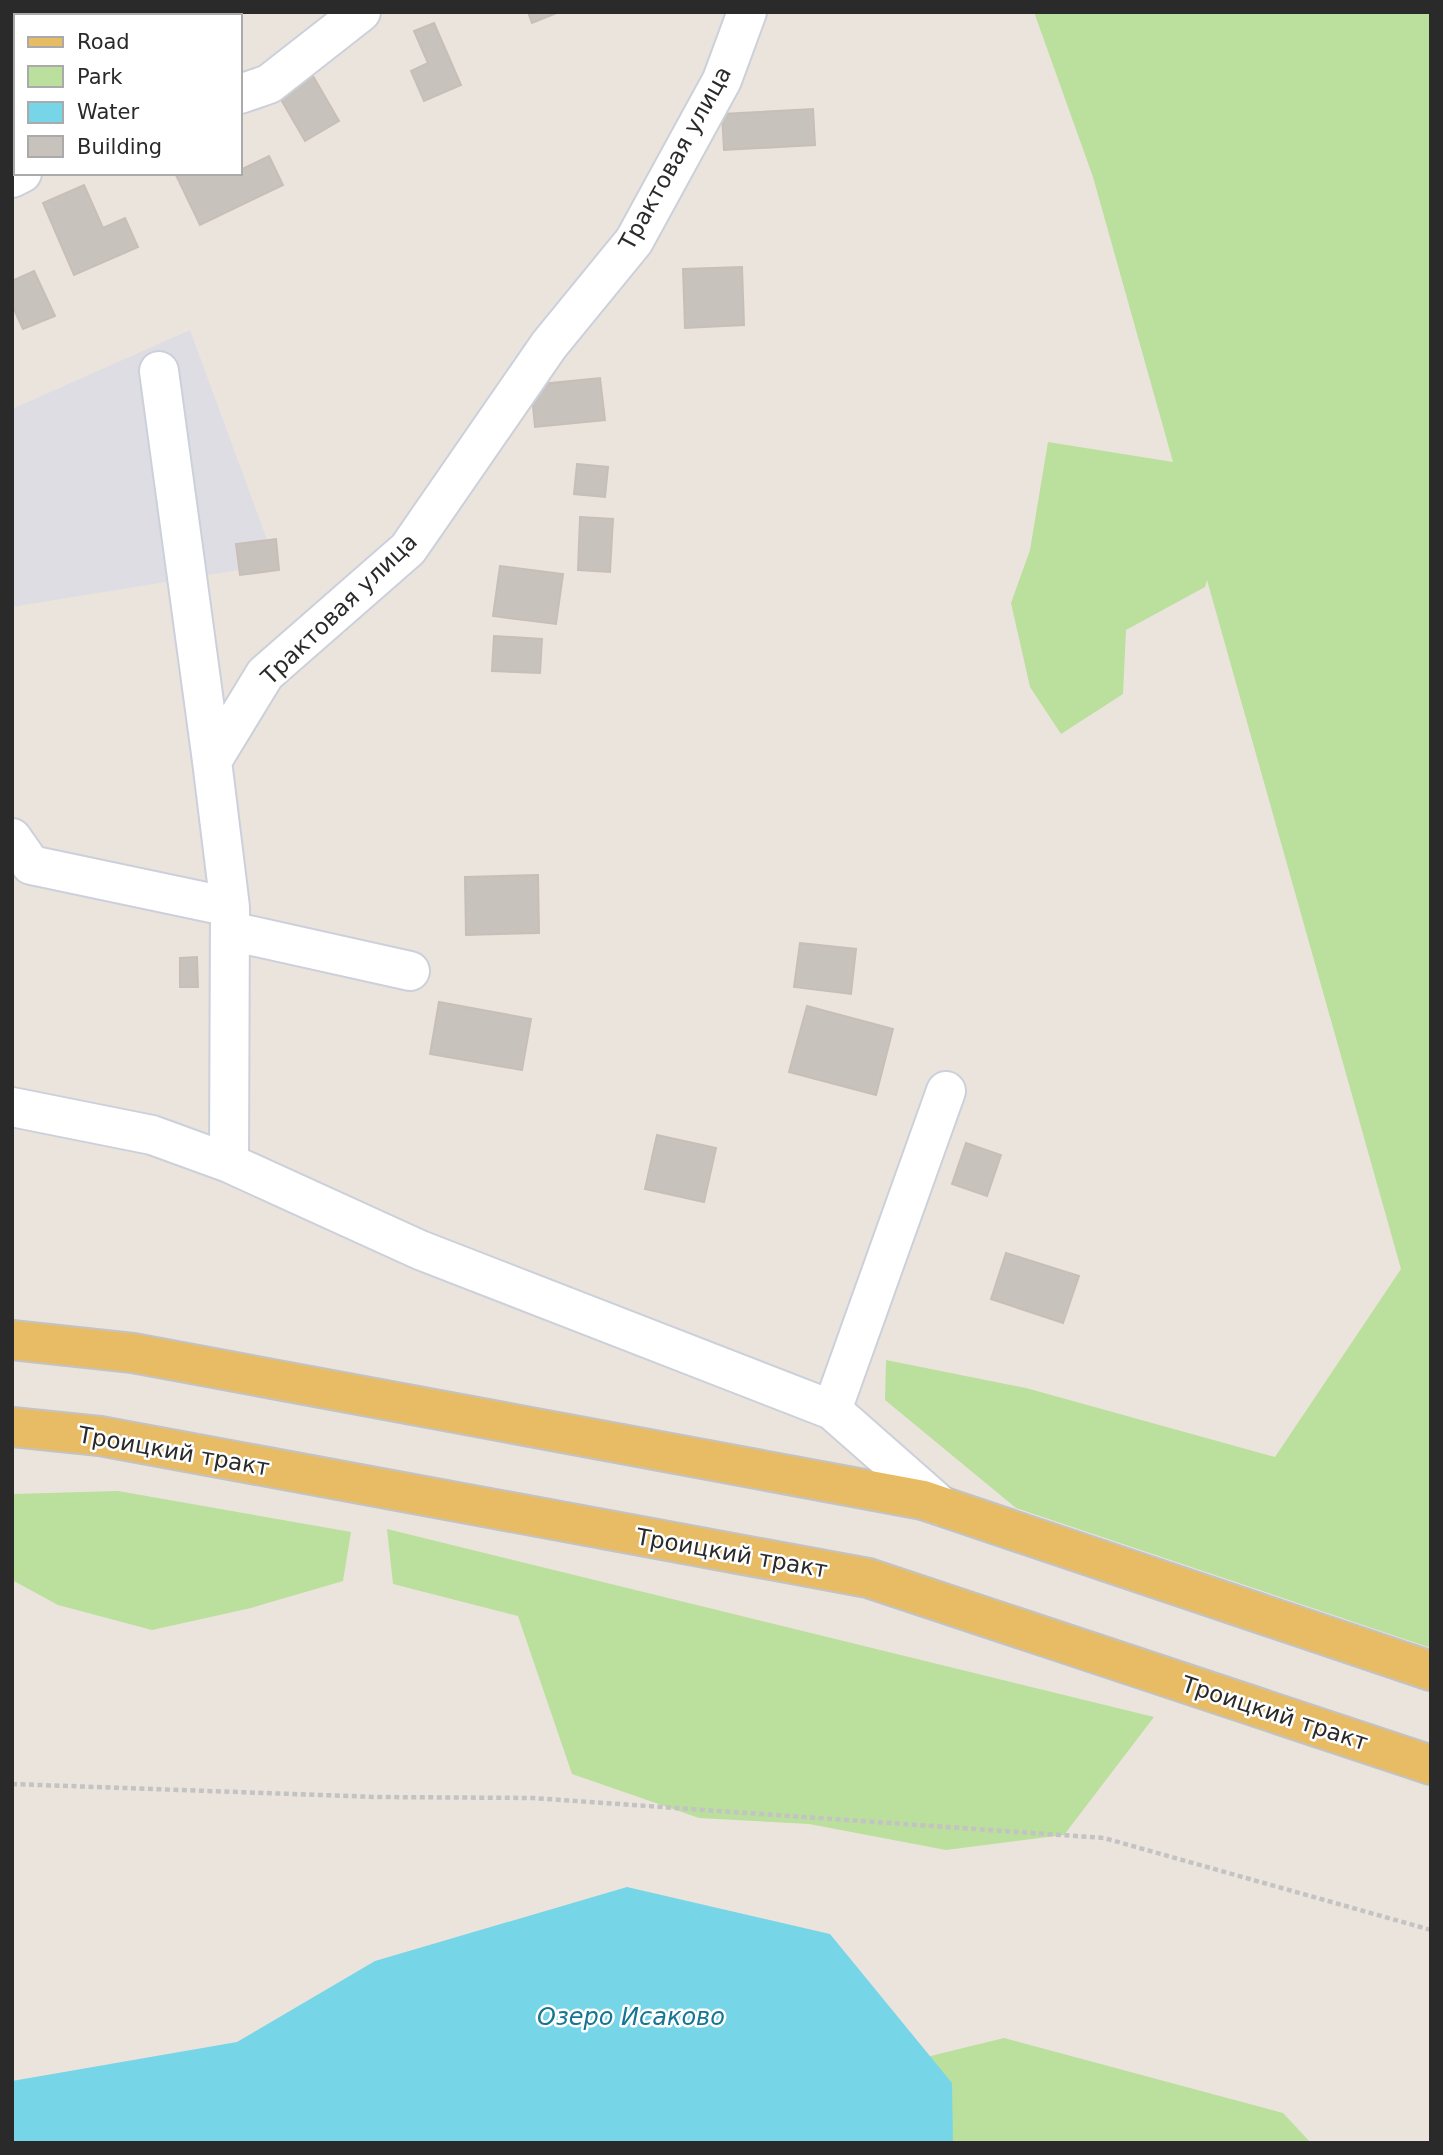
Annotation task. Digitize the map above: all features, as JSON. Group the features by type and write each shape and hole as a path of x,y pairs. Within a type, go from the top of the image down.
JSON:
{"main road":[{"path":"12,1340 133,1353 895,1495 941,1506 1431,1671"},
{"name":"Троицкий тракт","path":"12,1427 100,1436 868,1578 1431,1765"}],"street":[{"path":"242,93 269,84 361,12"},
{"name":"Трактовая улица","path":"212,761 265,674 408,549 549,345 634,241 722,80 747,12"},
{"path":"159,371 212,761 230,919 229,1164"},
{"path":"12,838 31,865 410,971"},
{"path":"832,1410 946,1091"},
{"path":"12,1107 152,1135 229,1164 420,1250 832,1410 941,1506"}],"path":[{"path":"12,1783 377,1797 533,1798 1104,1838 1431,1930"}],"shaded area":[{"path":"190,330 276,564 12,607 12,409"}],"green space":[{"path":"1034,12 1431,12 1431,1648 1016,1508 885,1400 886,1360 1026,1388 1275,1457 1401,1269 1207,580 1205,587 1126,630 1123,694 1061,734 1030,687 1011,603 1030,550 1048,442 1173,462 1093,177"},
{"path":"118,1491 351,1532 343,1581 251,1608 152,1630 58,1605 12,1580 12,1494"},
{"path":"387,1529 1154,1717 1064,1835 946,1850 809,1824 699,1818 572,1774 518,1616 393,1584"},
{"path":"1004,2038 1283,2113 1311,2143 849,2143 845,2077"}],"water":[{"name":"Озеро Исаково","path":"627,1887 830,1934 952,2083 953,2143 12,2143 12,2081 237,2042 375,1961"}],"building":[{"path":"528,12 559,12 532,23"},
{"path":"434,23 461,85 424,101 411,71 428,63 414,31"},
{"path":"313,76 339,121 305,141 279,96"},
{"path":"813,109 815,145 724,150 722,114"},
{"path":"269,156 283,185 200,225 176,175 242,175 242,169"},
{"path":"84,185 103,228 125,218 138,247 74,275 43,203"},
{"path":"742,267 744,325 685,328 683,269"},
{"path":"34,271 55,316 23,329 12,305 12,281"},
{"path":"600,378 605,420 535,427 531,385"},
{"path":"577,464 608,467 605,497 574,494"},
{"path":"580,517 613,519 610,572 578,570"},
{"path":"276,539 279,570 240,575 236,544"},
{"path":"500,566 563,574 556,624 493,616"},
{"path":"494,636 542,639 540,673 492,671"},
{"path":"538,875 539,933 466,935 465,877"},
{"path":"800,943 856,949 851,994 794,987"},
{"path":"197,957 198,987 180,987 180,958"},
{"path":"439,1002 531,1019 522,1070 430,1054"},
{"path":"807,1006 893,1029 876,1095 789,1072"},
{"path":"657,1135 716,1148 704,1202 645,1189"},
{"path":"966,1143 1001,1155 987,1196 952,1184"},
{"path":"1006,1253 1079,1276 1063,1323 991,1299"}]}
